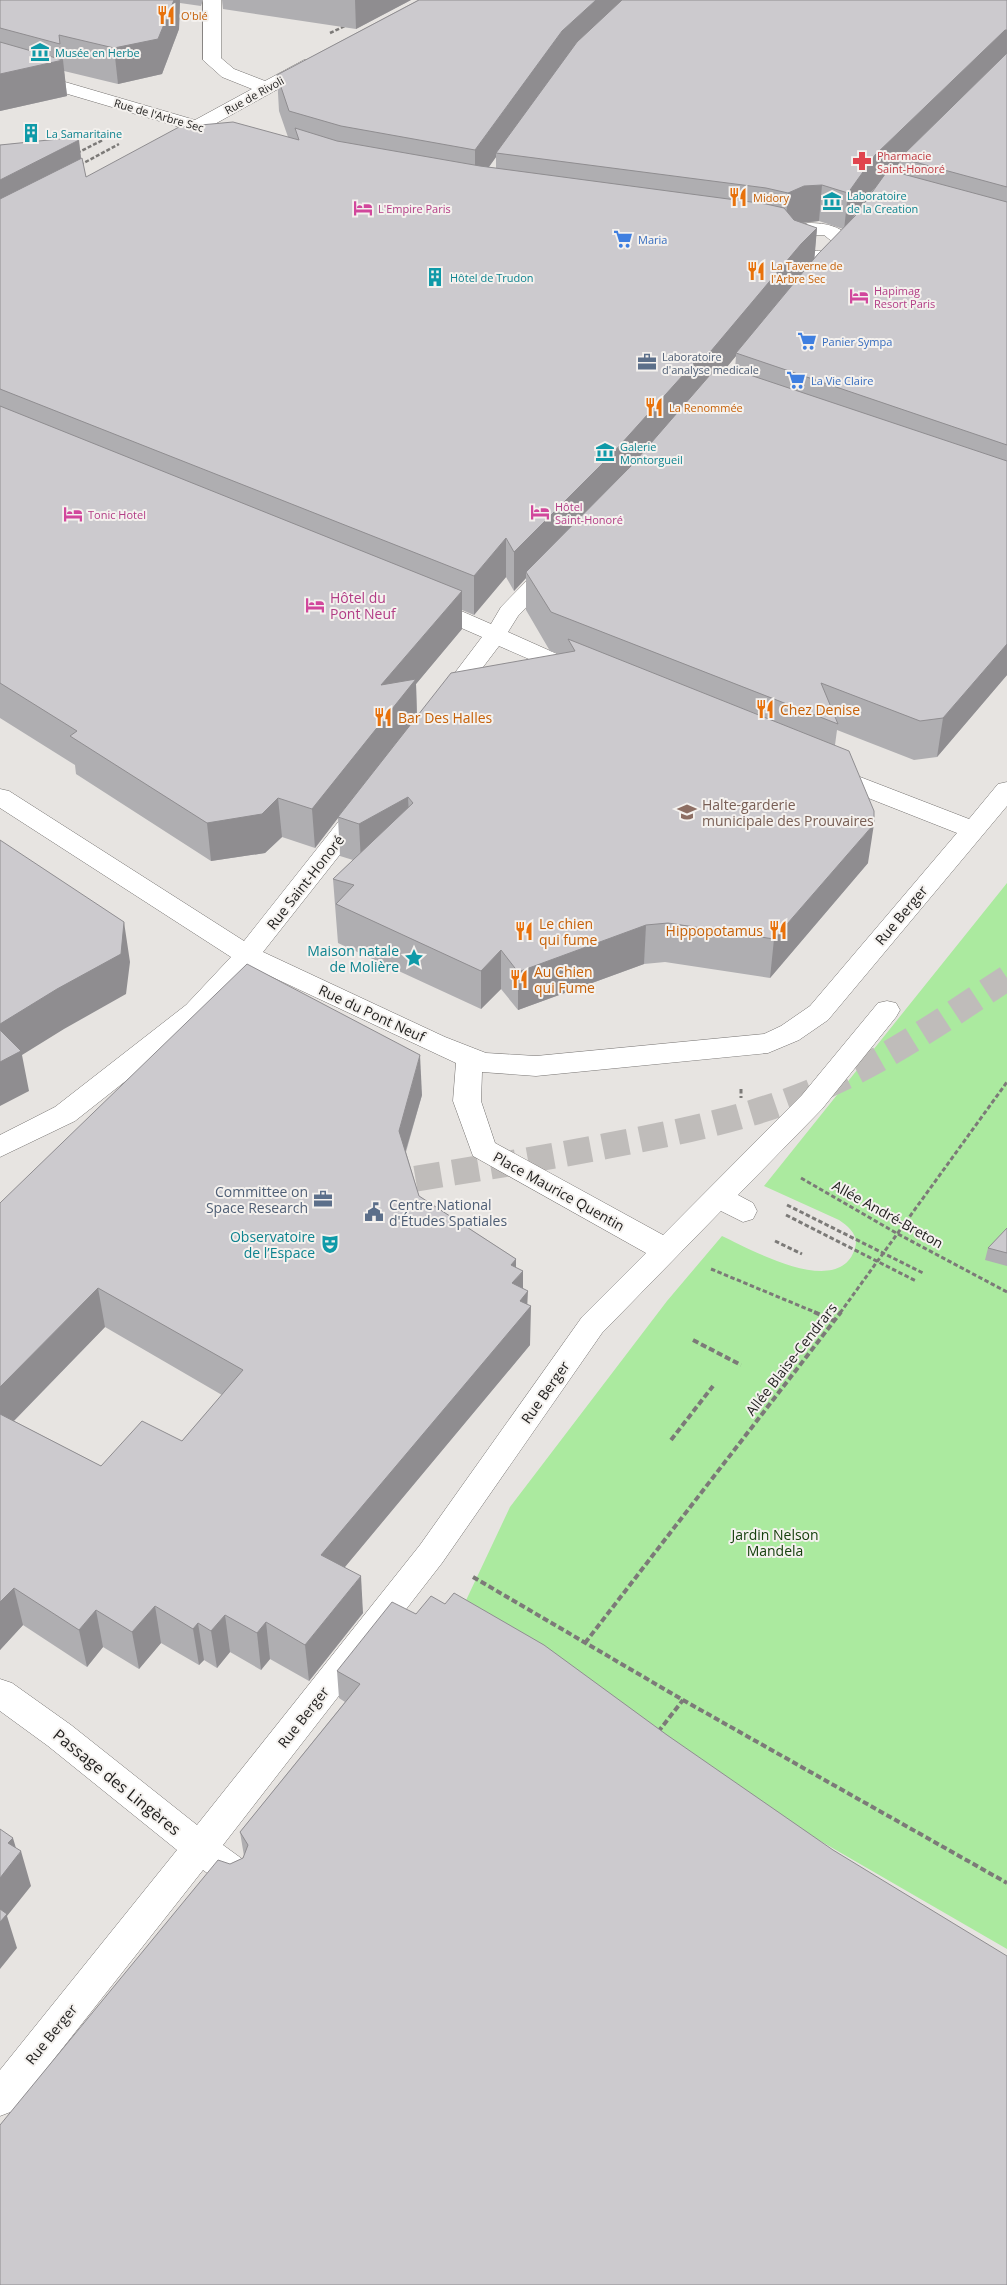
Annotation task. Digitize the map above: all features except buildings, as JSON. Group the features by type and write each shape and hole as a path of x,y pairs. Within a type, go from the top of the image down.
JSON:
{"street":[{"path":"212,0 212,60 228,73 266,88"},
{"name":"Rue de Rivoli","path":"175,138 325,55"},
{"name":"Rue de l'Arbre Sec","path":"0,68 255,143"},
{"path":"812,279 841,250 859,226"},
{"path":"808,229 828,230 841,238 844,243 841,250 818,257 803,254 781,237 808,229"},
{"path":"432,719 496,634 509,612 565,555"},
{"path":"413,599 496,634 531,653 595,679"},
{"path":"813,766 972,830"},
{"name":"Rue Saint-Honoré","path":"0,1147 65,1114 195,1012 247,955 377,789"},
{"name":"Rue Berger","path":"790,1033 819,1013 1007,790"},
{"name":"Rue du Pont Neuf","path":"0,797 247,955 483,1063 536,1066 768,1043 790,1033"},
{"path":"665,1250 812,1102 887,1010"},
{"name":"Place Maurice Quentin","path":"470,1058 467,1101 483,1149 665,1250"},
{"path":"718,1196 743,1211"},
{"name":"Rue Berger","path":"0,2098 200,1848 431,1554 592,1325 665,1250"},
{"name":"Passage des Lingères","path":"0,1693 42,1722 200,1848 233,1872"}],"path":[{"path":"329,34 346,25"},
{"path":"74,168 167,118"},
{"name":"Allée Blaise-Cendrars","path":"585,1643 835,1321 1007,1082"},
{"name":"Allée André-Breton","path":"760,1154 898,1234 1007,1292"},
{"path":"782,1202 923,1273"},
{"path":"784,1214 916,1281"},
{"path":"665,1250 835,1321"},
{"path":"693,1340 741,1365"},
{"path":"671,1440 713,1386"},
{"path":"431,1554 683,1700 1007,1883"},
{"path":"656,1734 683,1700"}],"green space":[{"name":"Jardin Nelson Mandela","path":"1007,883 1007,1949 687,1764 461,1611 510,1507 667,1301 722,1236 752,1251 793,1266 814,1270 832,1270 846,1263 856,1243 856,1239 850,1229 839,1220 764,1186"}],"tunnel":[{"path":"378,1185 549,1157 632,1141 736,1118 786,1102 837,1081 912,1040 1007,978"}],"place":[{"name":"O'blé","path":"166,15"},
{"name":"Musée en Herbe","path":"40,52"},
{"name":"La Samaritaine","path":"31,133"},
{"name":"Pharmacie Saint-Honoré","path":"862,161"},
{"name":"Midory","path":"738,197"},
{"name":"Laboratoire de la Creation","path":"832,201"},
{"name":"L'Empire Paris","path":"363,208"},
{"name":"Maria","path":"623,239"},
{"name":"La Taverne de l'Arbre Sec","path":"756,271"},
{"name":"Hôtel de Trudon","path":"435,277"},
{"name":"Hapimag Resort Paris","path":"859,296"},
{"name":"Panier Sympa","path":"807,341"},
{"name":"Laboratoire d'analyse medicale","path":"647,362"},
{"name":"La Vie Claire","path":"796,380"},
{"name":"La Renommée","path":"654,407"},
{"name":"Galerie Montorgueil","path":"605,452"},
{"name":"Hôtel Saint-Honoré","path":"540,512"},
{"name":"Tonic Hotel","path":"73,514"},
{"name":"Hôtel du Pont Neuf","path":"315,605"},
{"name":"Chez Denise","path":"765,709"},
{"name":"Bar Des Halles","path":"383,717"},
{"name":"Halte-garderie municipale des Prouvaires","path":"687,812"},
{"name":"Hippopotamus","path":"778,930"},
{"name":"Le chien qui fume","path":"524,931"},
{"name":"Maison natale de Molière","path":"414,958"},
{"name":"Au Chien qui Fume","path":"519,979"},
{"name":"Committee on Space Research","path":"323,1199"},
{"name":"Centre National d'Études Spatiales","path":"374,1212"},
{"name":"Observatoire de l’Espace","path":"330,1244"}]}
